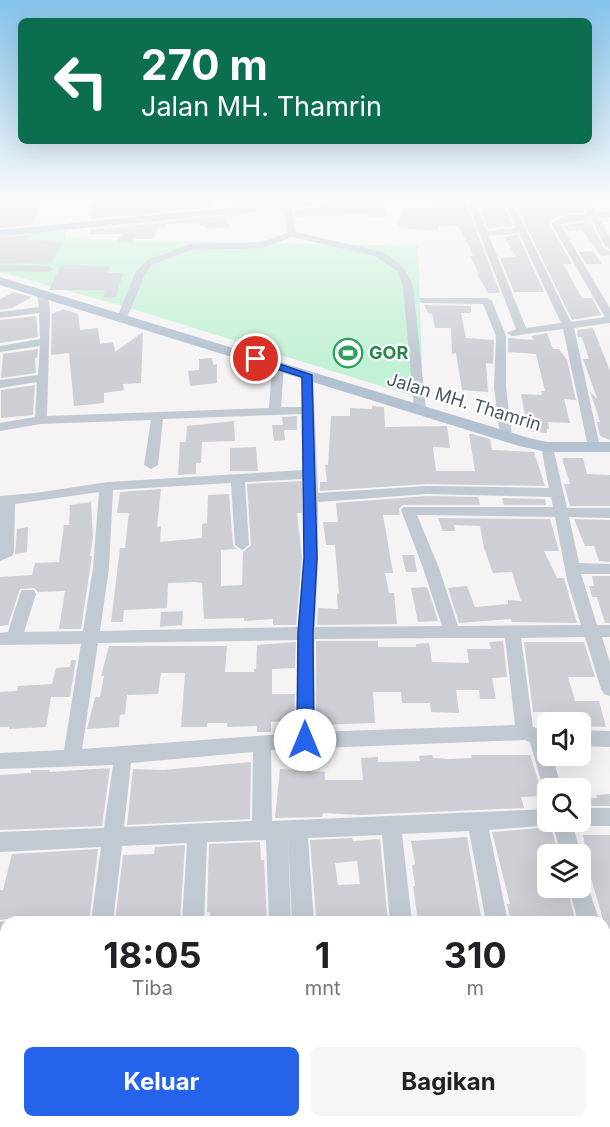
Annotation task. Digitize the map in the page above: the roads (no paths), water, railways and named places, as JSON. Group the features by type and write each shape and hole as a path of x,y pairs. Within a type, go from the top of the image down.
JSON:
{"main road":[{"name":"Jalan MH. Thamrin","path":"0,278 44,301 123,318 506,436 547,447 610,447"}],"street":[{"path":"123,318 140,273 150,262 173,254"},
{"path":"375,254 390,260 401,269 408,286 420,409"},
{"path":"491,254 522,331"},
{"path":"534,254 568,327 594,447"},
{"path":"501,336 610,319 573,254"},
{"path":"0,278 48,269"},
{"path":"424,300 485,300 501,336 500,387 506,436"},
{"path":"0,315 44,301 45,342 41,420"},
{"path":"0,349 45,342"},
{"path":"275,411 278,366"},
{"path":"305,740 306,633 311,558 311,474 307,375"},
{"path":"0,384 42,378"},
{"path":"0,427 41,420 307,410"},
{"path":"151,465 158,414"},
{"path":"547,447 572,568 610,689"},
{"path":"0,556 7,552 4,501 108,486 311,474"},
{"path":"238,478 242,544"},
{"path":"72,757 92,638 101,568 105,494 108,486"},
{"path":"311,498 427,490 556,493"},
{"path":"452,633 408,510 610,513"},
{"path":"572,568 610,568"},
{"path":"28,594 7,639 306,633 610,631"},
{"path":"0,761 123,756 305,740 537,736 512,631"},
{"path":"591,738 610,739"},
{"path":"262,743 279,916"},
{"path":"103,916 123,756"},
{"path":"591,817 610,817"},
{"path":"0,842 537,818"},
{"path":"477,820 495,916"},
{"path":"391,824 400,916"},
{"path":"297,828 303,916"},
{"path":"193,916 197,834"},
{"path":"582,898 587,916"}],"place":[{"name":"GOR","path":"348,353"}]}
